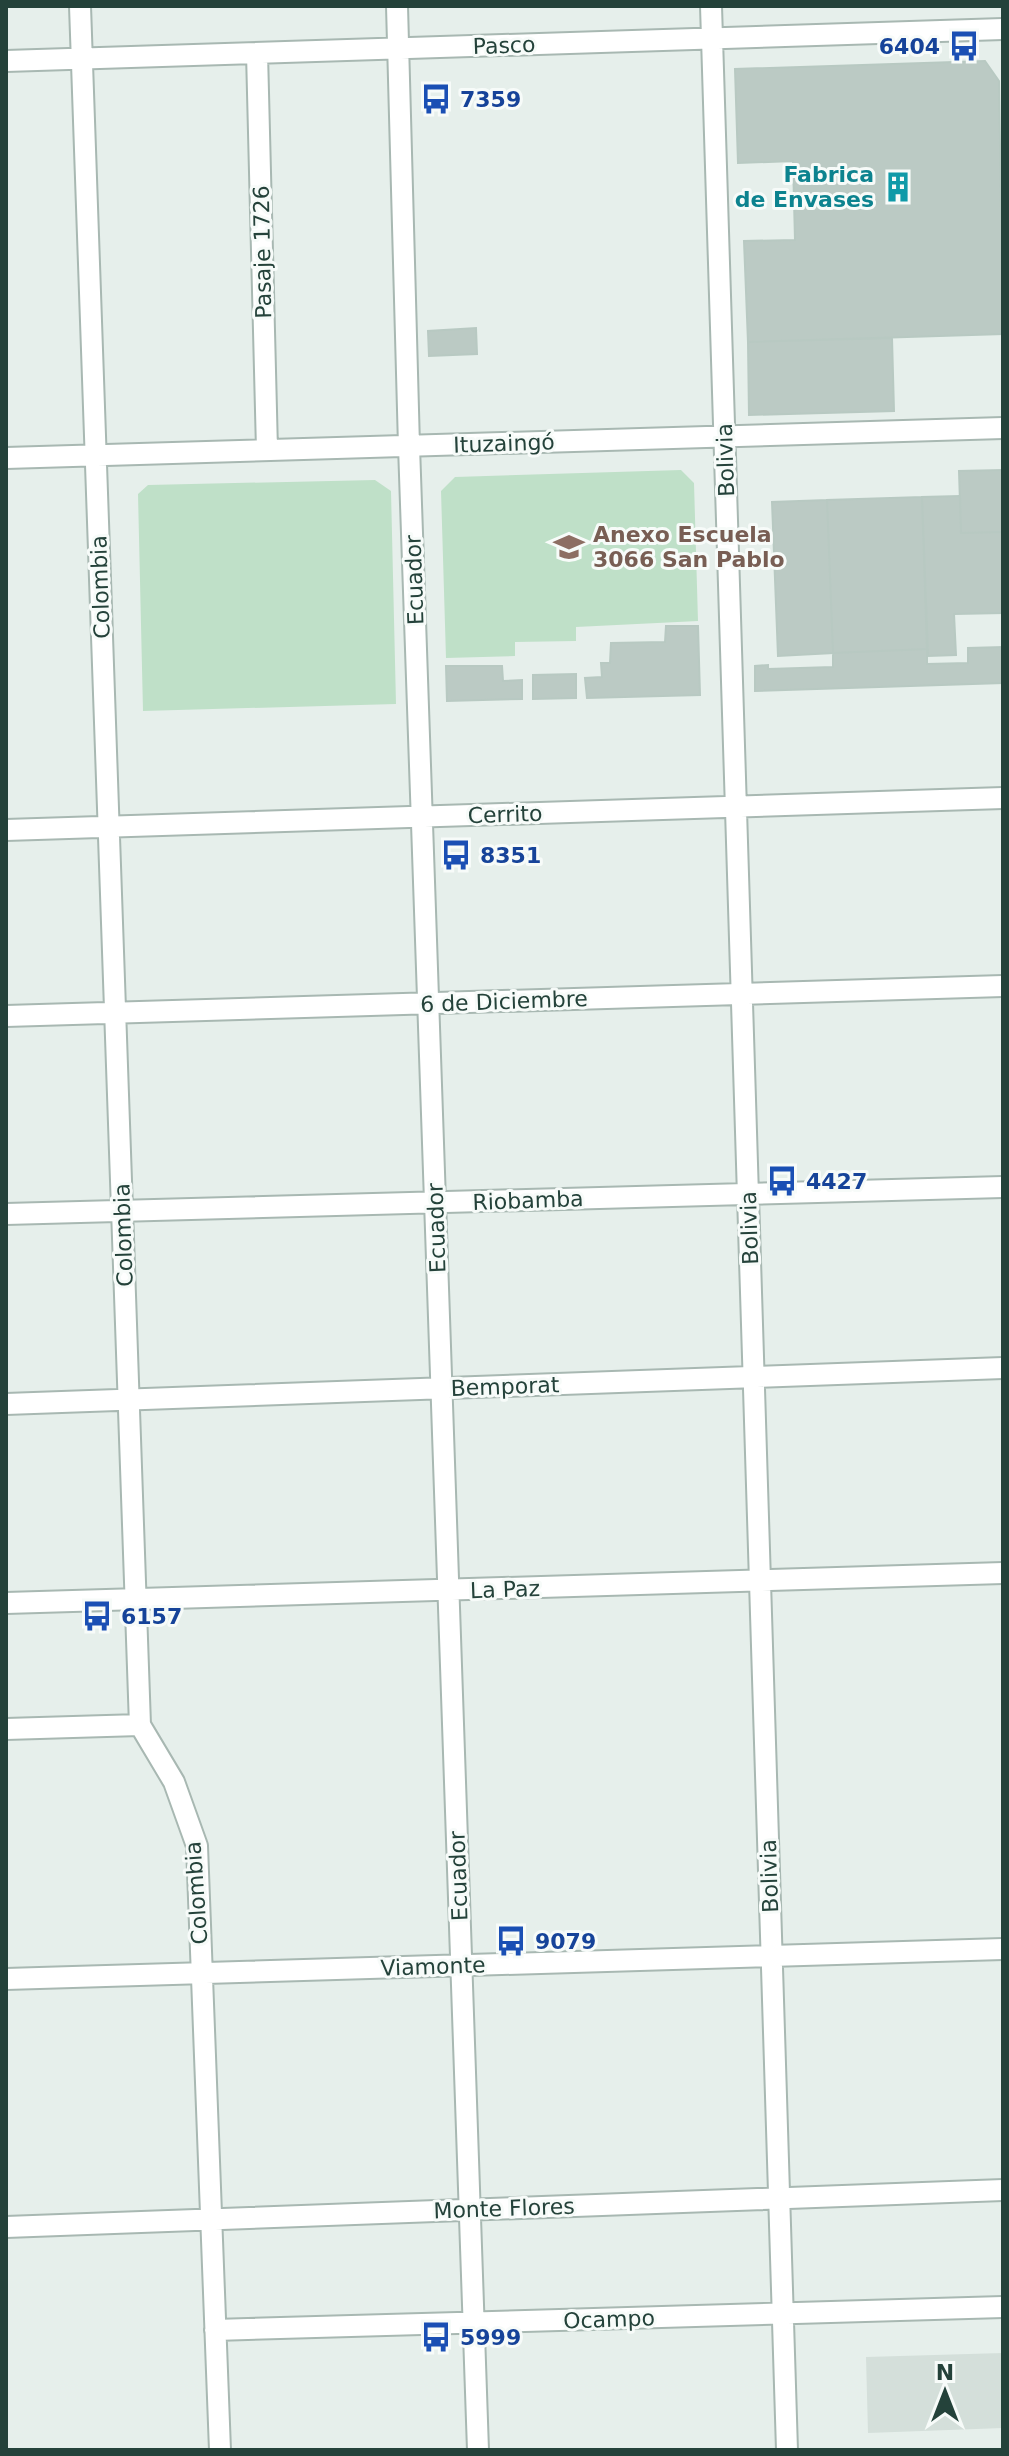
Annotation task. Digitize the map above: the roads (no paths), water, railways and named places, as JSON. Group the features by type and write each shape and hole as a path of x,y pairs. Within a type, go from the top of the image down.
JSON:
{"street":[{"name":"Colombia","path":"80,6 140,1725 174,1782 197,1846 220,2450"},
{"name":"Ecuador","path":"397,6 409,446 478,2450"},
{"name":"Bolivia","path":"711,6 787,2450"},
{"name":"Pasco","path":"6,61 1003,29"},
{"name":"Pasaje 1726","path":"257,53 267,450"},
{"name":"Ituzaingó","path":"6,458 1003,428"},
{"name":"Cerrito","path":"6,830 1003,798"},
{"name":"6 de Diciembre","path":"6,1016 1003,986"},
{"name":"Riobamba","path":"6,1214 1003,1187"},
{"name":"Bemporat","path":"6,1404 1003,1368"},
{"name":"La Paz","path":"6,1603 1003,1573"},
{"path":"6,1729 140,1725"},
{"name":"Viamonte","path":"6,1979 1003,1949"},
{"name":"Monte Flores","path":"6,2227 1003,2190"},
{"name":"Ocampo","path":"215,2330 1003,2307"}],"place":[{"name":"6404","path":"964,46"},
{"name":"7359","path":"436,99"},
{"name":"Fabrica de Envases","path":"898,187"},
{"name":"Anexo Escuela 3066 San Pablo","path":"569,547"},
{"name":"8351","path":"456,855"},
{"name":"4427","path":"782,1181"},
{"name":"6157","path":"97,1616"},
{"name":"9079","path":"511,1941"},
{"name":"5999","path":"436,2337"}]}
